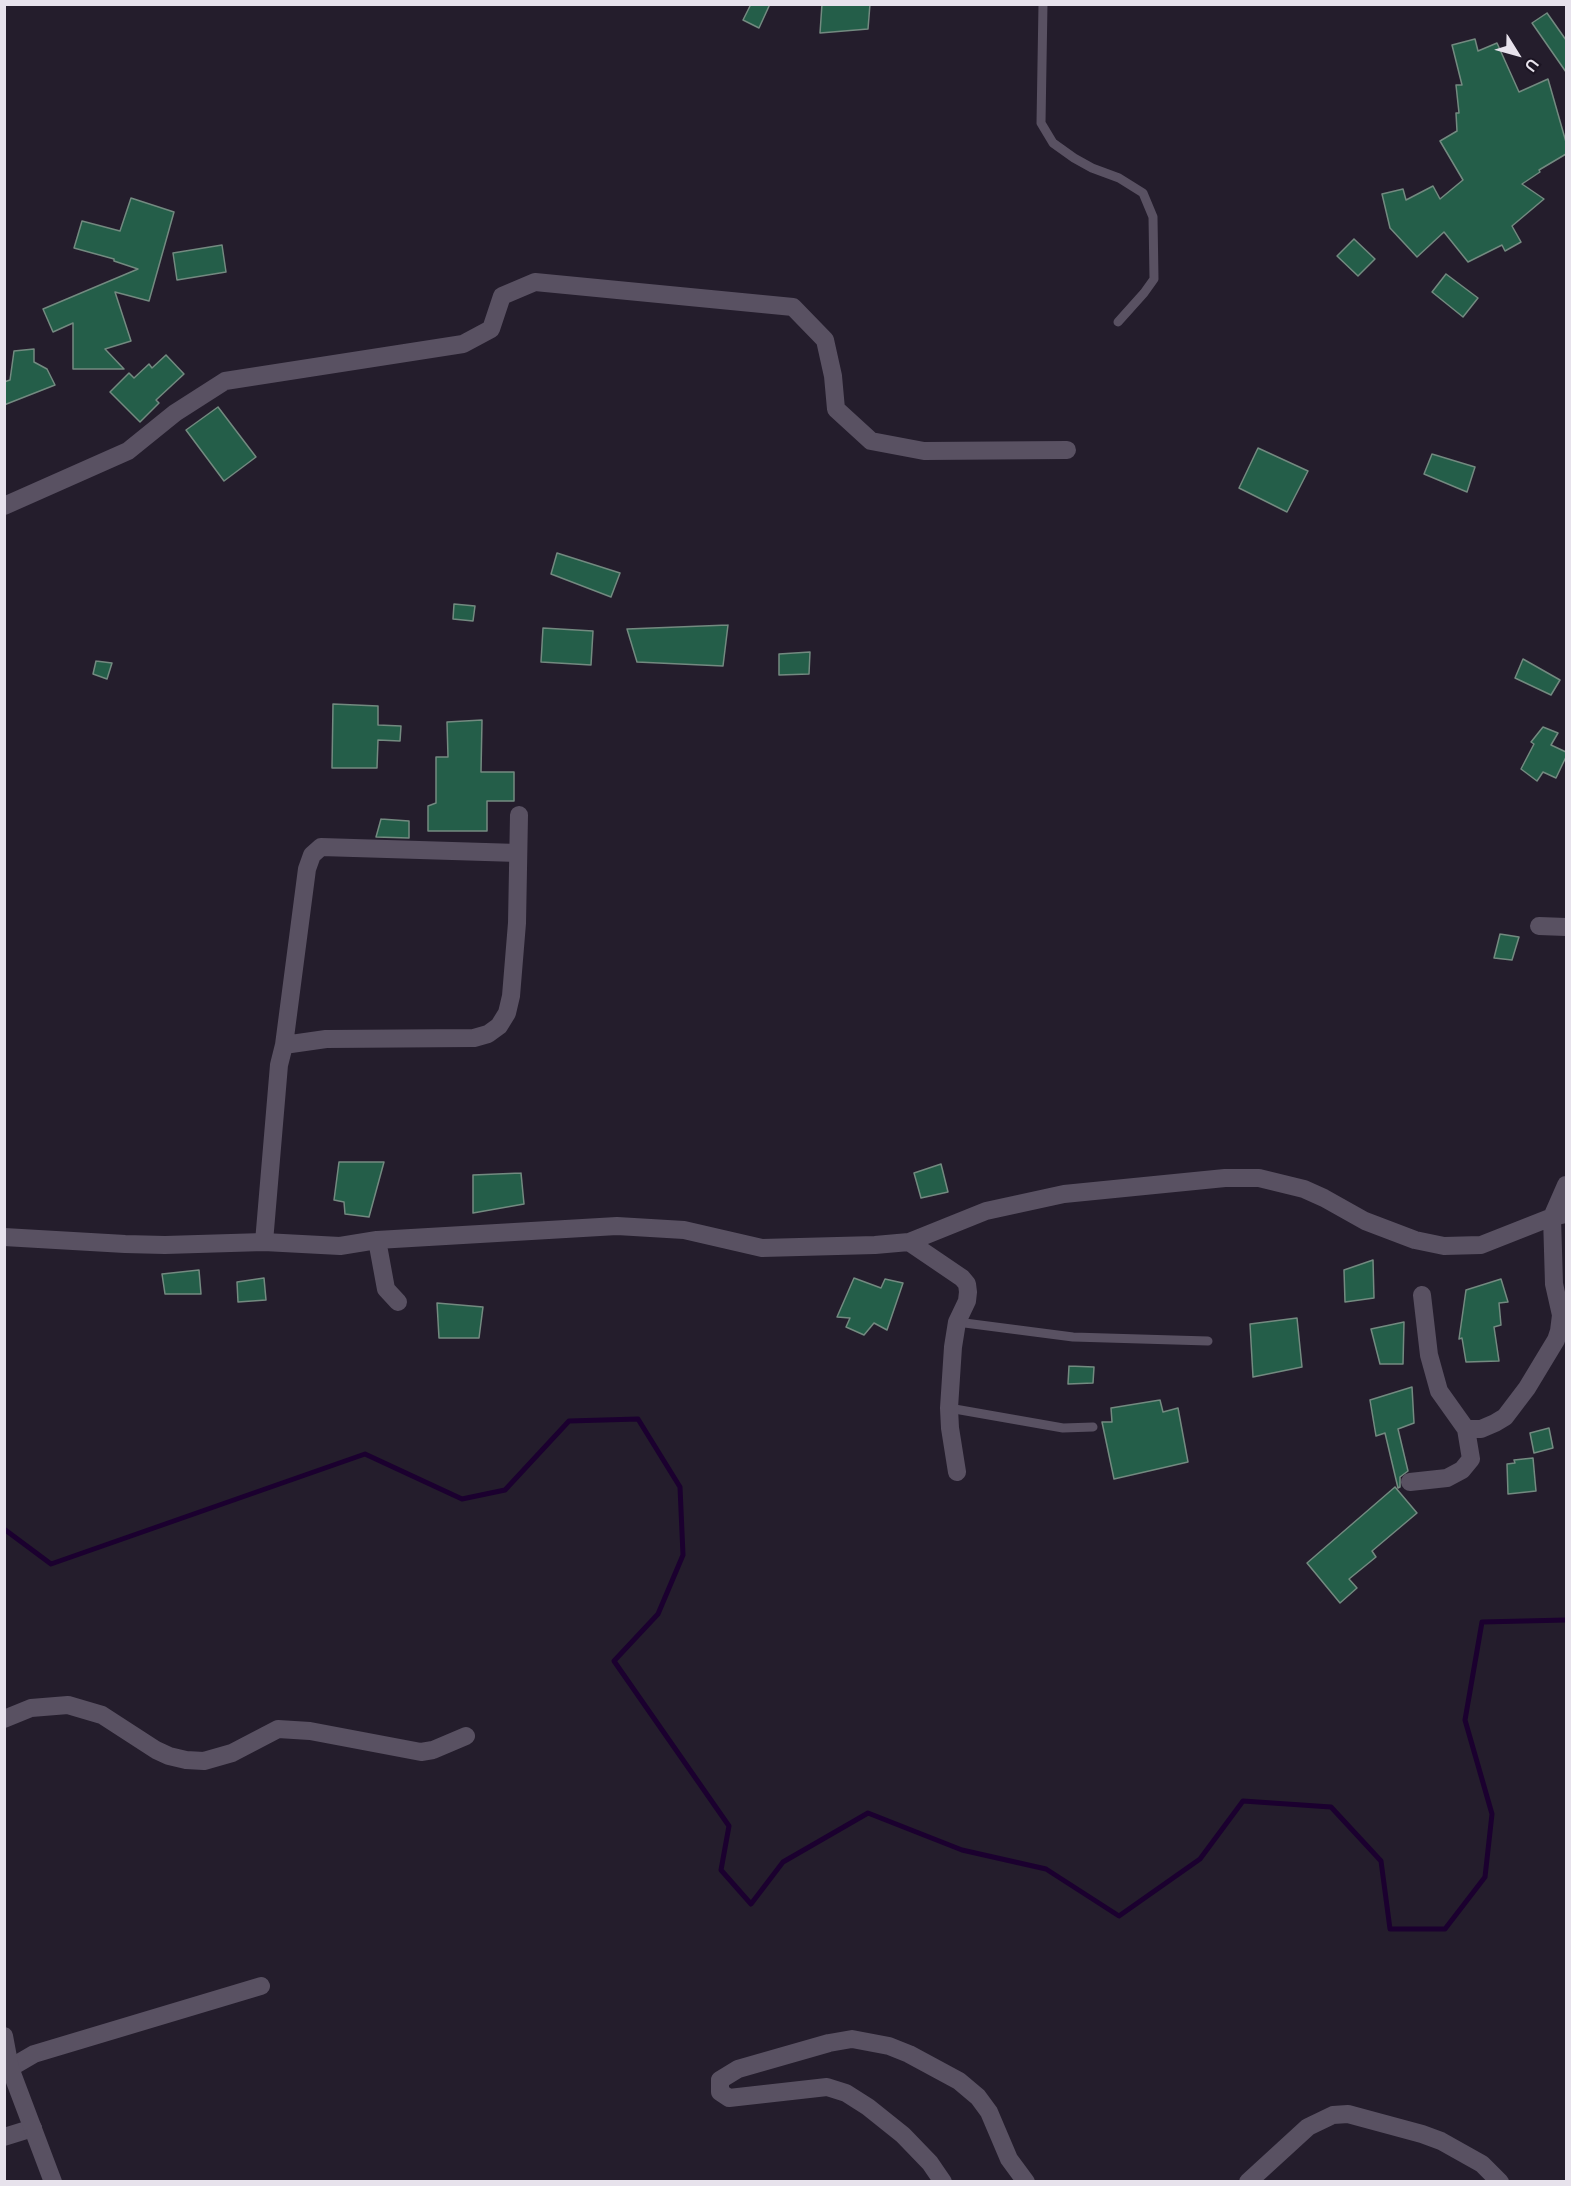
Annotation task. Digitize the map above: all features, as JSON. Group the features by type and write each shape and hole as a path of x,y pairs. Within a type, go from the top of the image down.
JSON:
{"street":[{"path":"4,506 128,451 175,413 225,381 463,344 491,329 502,296 535,282 793,307 825,340 833,376 836,409 871,441 924,451 1066,450"},
{"path":"284,1045 326,1039 474,1038 488,1034 499,1026 507,1013 511,996 517,923 519,815"},
{"path":"264,1242 279,1065 284,1045 307,869 312,855 321,847 518,853"},
{"path":"1539,926 1566,927"},
{"path":"4,1237 165,1245 264,1242 340,1246 377,1240 617,1226 684,1230 762,1248 875,1245 909,1242 986,1211 1064,1194 1225,1178 1259,1178 1304,1189 1365,1221 1415,1240 1444,1246 1481,1245 1559,1215"},
{"path":"1466,1429 1485,1428 1505,1417 1527,1388 1556,1340 1560,1315 1554,1284 1559,1215 1566,1185"},
{"path":"377,1240 386,1289 398,1302"},
{"path":"909,1242 962,1278 969,1292 957,1322 949,1408 957,1472"},
{"path":"1410,1482 1447,1478 1462,1470 1471,1459 1466,1429 1439,1391 1429,1355 1422,1295"},
{"path":"4,1719 32,1708 68,1705 102,1715 169,1756 204,1761 232,1753 278,1729 310,1731 422,1752 433,1750 466,1736"},
{"path":"10,2068 34,2054 261,1986"},
{"path":"4,2036 10,2068 53,2181"},
{"path":"943,2181 930,2163 903,2135 846,2093 827,2087 729,2098 720,2092 720,2080 738,2069 829,2043 852,2039 889,2046 909,2054 958,2081 978,2097 988,2112 1009,2159 1026,2181"},
{"path":"1248,2181 1308,2127 1333,2115 1348,2114 1441,2141 1482,2163 1500,2181"},
{"path":"4,2138 33,2128"}],"lane":[{"path":"1043,4 1041,123 1053,143 1074,158 1092,168 1119,178 1143,193 1153,217 1154,279 1118,322"},
{"path":"957,1322 1073,1337 1208,1341"},
{"path":"949,1408 1063,1428 1093,1427"}],"building":[{"path":"751,4 770,4 759,28 743,20"},
{"path":"822,4 870,4 868,29 820,33"},
{"path":"1547,13 1566,40 1566,72 1532,23"},
{"path":"1475,39 1478,51 1497,43 1519,92 1548,79 1566,142 1566,154 1539,170 1540,172 1522,184 1544,199 1512,226 1521,242 1505,251 1502,245 1468,262 1444,232 1417,257 1390,228 1382,194 1403,189 1406,200 1433,186 1440,199 1463,180 1440,141 1457,131 1456,113 1459,113 1456,85 1462,85 1452,45"},
{"path":"131,198 174,212 149,301 115,292 131,341 105,349 124,369 73,369 73,323 53,332 43,309 138,269 114,261 114,259 74,248 82,221 120,231"},
{"path":"1354,239 1375,259 1358,276 1337,256"},
{"path":"222,245 226,272 177,280 173,253"},
{"path":"1446,274 1478,298 1463,317 1432,292"},
{"path":"34,349 34,362 47,369 55,385 4,405 4,382 10,380 14,351"},
{"path":"166,355 184,374 156,400 159,403 140,422 110,392 129,373 134,378 149,364 152,368"},
{"path":"218,407 256,457 224,481 186,430"},
{"path":"1258,448 1308,471 1287,512 1239,488"},
{"path":"1432,454 1475,467 1467,492 1424,474"},
{"path":"557,553 620,573 611,597 551,574"},
{"path":"454,604 475,606 473,621 453,619"},
{"path":"728,625 723,666 637,662 627,629"},
{"path":"543,628 593,631 591,665 541,662"},
{"path":"810,652 809,674 779,675 779,654"},
{"path":"1523,659 1560,680 1551,695 1515,678"},
{"path":"96,661 112,663 107,679 93,674"},
{"path":"333,704 378,706 378,725 401,726 400,741 378,740 377,768 332,768"},
{"path":"482,720 481,772 514,772 514,801 487,801 487,831 428,831 428,806 436,803 436,757 448,757 447,722"},
{"path":"1543,727 1558,733 1551,745 1566,752 1566,757 1556,778 1543,772 1537,781 1521,769 1534,744 1531,742"},
{"path":"381,819 409,821 409,838 376,837"},
{"path":"1500,934 1519,937 1512,960 1494,958"},
{"path":"339,1162 384,1162 369,1217 345,1214 344,1202 334,1200"},
{"path":"941,1164 948,1192 921,1198 914,1173"},
{"path":"521,1173 524,1204 473,1213 473,1175"},
{"path":"1373,1260 1374,1298 1345,1302 1344,1270"},
{"path":"199,1270 201,1294 165,1294 162,1274"},
{"path":"264,1278 266,1300 238,1302 237,1282"},
{"path":"854,1278 881,1288 885,1279 903,1283 887,1330 874,1323 864,1335 846,1327 850,1318 837,1317"},
{"path":"1501,1279 1508,1302 1499,1303 1501,1325 1494,1327 1499,1361 1466,1362 1462,1338 1459,1339 1466,1290"},
{"path":"437,1303 483,1307 479,1338 439,1338"},
{"path":"1297,1318 1302,1367 1253,1377 1250,1324"},
{"path":"1404,1322 1403,1364 1380,1364 1371,1329"},
{"path":"1069,1366 1094,1367 1093,1383 1068,1384"},
{"path":"1412,1387 1414,1423 1398,1429 1408,1471 1400,1477 1398,1488 1385,1433 1376,1436 1370,1400"},
{"path":"1160,1400 1163,1412 1178,1408 1188,1462 1114,1479 1102,1422 1112,1422 1111,1408"},
{"path":"1549,1428 1553,1448 1534,1453 1530,1433"},
{"path":"1533,1458 1536,1491 1508,1494 1507,1464 1515,1463 1514,1460"},
{"path":"1395,1487 1417,1513 1372,1551 1376,1557 1349,1579 1357,1588 1340,1603 1307,1563"}],"waterway":[{"path":"4,1529 51,1564 365,1454 462,1499 505,1490 569,1421 638,1419 680,1487 683,1555 658,1614 614,1661 729,1826 721,1870 751,1904 783,1862 868,1813 962,1850 1046,1869 1119,1916 1200,1859 1243,1801 1331,1807 1381,1861 1390,1929 1445,1929 1485,1877 1492,1814 1465,1720 1482,1622 1566,1620"}]}
